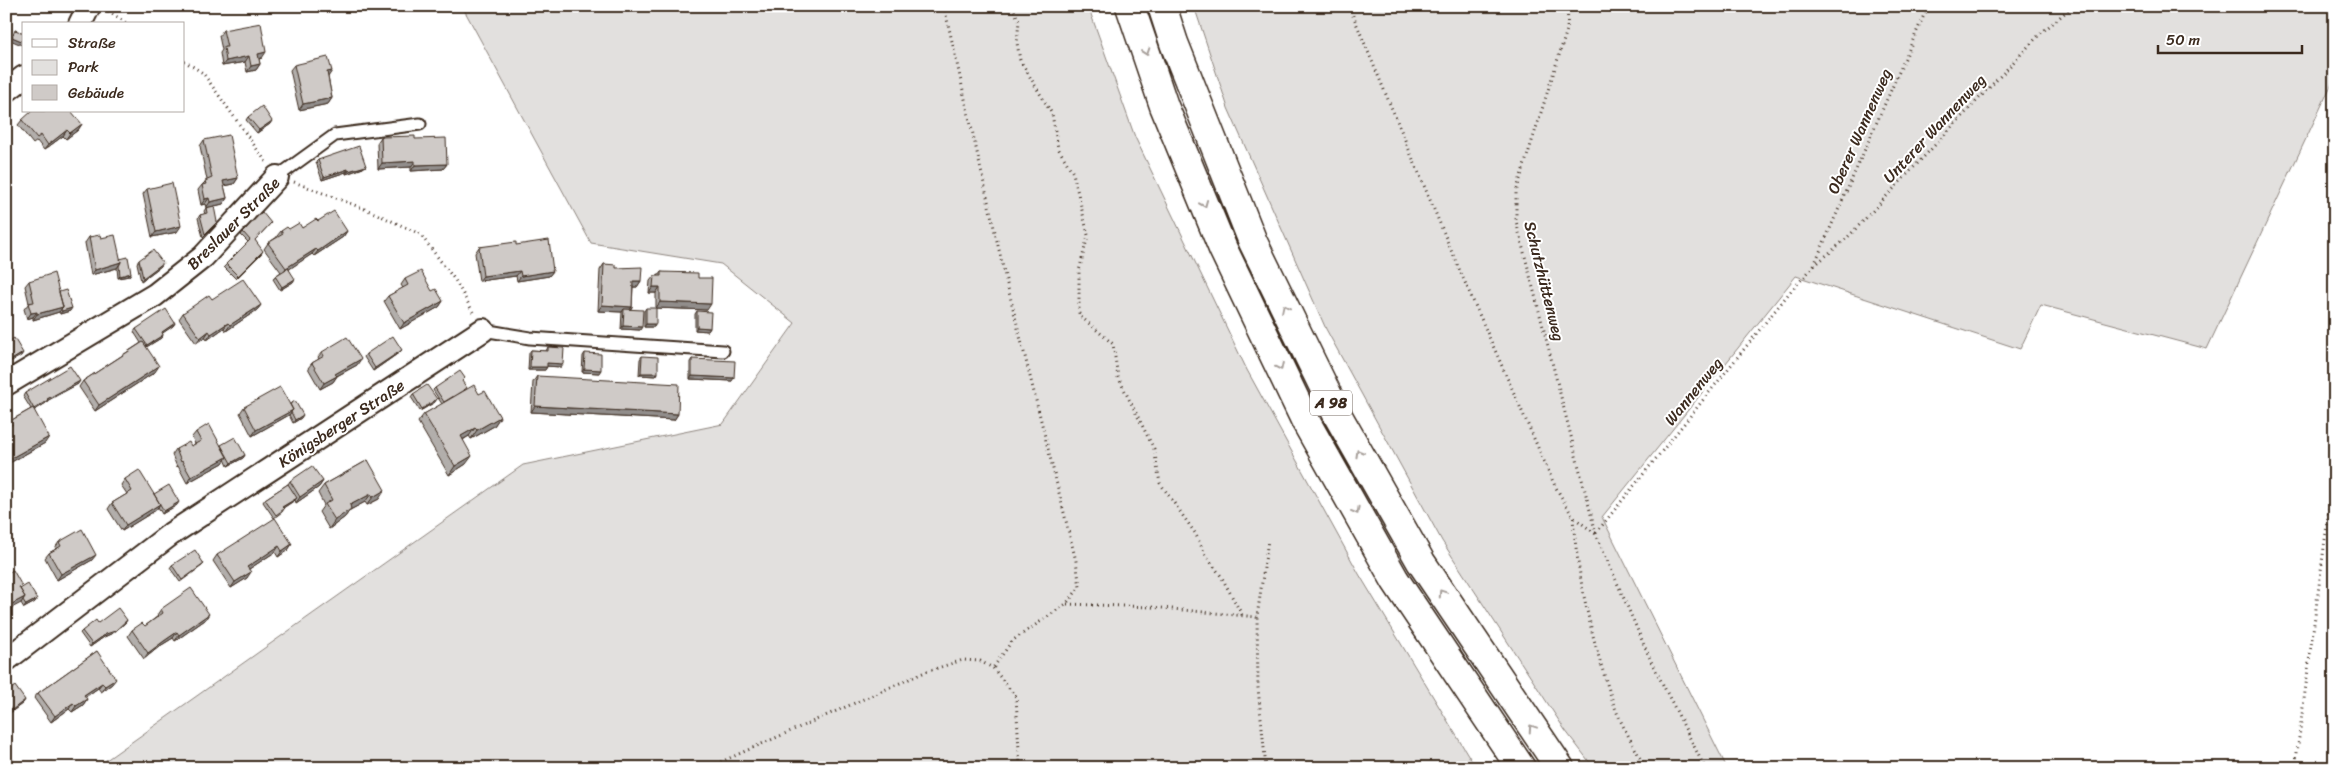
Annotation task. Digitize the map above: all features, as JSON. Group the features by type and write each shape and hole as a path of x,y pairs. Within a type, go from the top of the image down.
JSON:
{"highway":[{"name":"A 98","path":"1130,6 1164,106 1223,250 1306,422 1395,580 1521,768"},
{"name":"A 98","path":"1162,6 1174,43 1253,242 1338,416 1421,562 1560,768"}],"street":[{"path":"81,22 89,6"},
{"path":"6,91 22,79"},
{"name":"Breslauer Straße","path":"6,384 155,295 204,257 278,177"},
{"name":"Königsberger Straße","path":"6,660 171,534 483,330"}],"lane":[{"name":"Breslauer Straße","path":"278,177 336,135 420,124"},
{"path":"483,330 530,338 723,351"}],"path":[{"path":"944,6 1004,272 1076,561 1080,586 1066,604 1012,641 993,668"},
{"path":"1012,6 1019,22 1017,42 1020,60 1052,114 1058,148 1073,173 1088,235 1079,271 1079,315 1113,344 1118,377 1154,449 1160,483 1195,533 1206,556 1222,576 1242,615"},
{"path":"1349,6 1452,253 1551,477 1573,517 1578,567 1585,608 1615,706 1646,768"},
{"name":"Schutzhüttenweg","path":"1568,6 1567,30 1516,192 1516,221 1596,534 1651,662 1705,768"},
{"name":"Oberer Wannenweg","path":"1814,266 1928,6"},
{"name":"Unterer Wannenweg","path":"1814,266 1847,238 2041,33 2073,6"},
{"path":"114,15 125,22"},
{"path":"6,27 22,33"},
{"path":"185,62 203,74 254,146"},
{"path":"311,187 420,234 455,280 483,330"},
{"name":"Wannenweg","path":"1596,534 1709,390 1790,292 1814,266"},
{"path":"2295,768 2335,464"},
{"path":"1573,517 1596,534"},
{"path":"1266,768 1258,688 1257,616 1268,540"},
{"path":"1066,604 1151,607 1257,616"},
{"path":"707,768 925,672 963,660 980,661 993,668 1016,697 1020,768"},
{"path":"6,752 18,768"},
{"path":"1630,768 1641,760"}],"green space":[{"path":"462,6 1088,6 1135,137 1247,370 1359,574 1476,768 95,768 523,465 723,424 795,323 721,264 591,243"},
{"path":"1194,6 2335,6 2335,77 2207,349 2041,305 2020,349 1796,276 1602,517 1727,768 1594,768 1565,730 1442,541 1326,329 1228,108"}],"building":[{"path":"261,23 266,52 258,54 260,64 251,66 249,56 226,61 224,47 227,47 223,30"},
{"path":"15,30 22,32 22,41 12,37"},
{"path":"328,57 332,71 327,72 332,98 303,104 294,65"},
{"path":"262,106 272,121 259,130 248,117"},
{"path":"31,112 72,112 82,124 70,133 67,130 48,145 41,135 37,138 22,120"},
{"path":"229,135 238,178 223,181 227,198 210,202 209,198 205,199 202,185 206,184 205,181 212,178 204,140"},
{"path":"415,136 415,139 446,138 447,164 415,165 415,161 382,163 381,137"},
{"path":"359,146 366,166 348,171 348,169 324,177 318,160"},
{"path":"172,183 181,226 156,232 147,189"},
{"path":"214,206 217,222 205,234 200,215 207,213 206,208"},
{"path":"334,211 347,231 318,251 316,249 286,268 268,243 283,234 281,231 287,227 289,229 299,223 302,228"},
{"path":"262,212 271,223 255,240 263,251 238,276 226,264 250,240 243,232"},
{"path":"100,235 101,238 115,235 121,262 95,270 89,237"},
{"path":"549,240 553,271 521,276 520,271 483,276 479,247 516,242 516,245"},
{"path":"153,250 163,263 143,278 139,260"},
{"path":"128,257 131,273 120,276 120,259"},
{"path":"604,264 616,265 616,268 642,267 641,281 633,281 632,307 602,305"},
{"path":"288,268 295,279 282,287 275,276"},
{"path":"421,271 432,291 436,289 443,301 404,323 388,296 408,285 405,279"},
{"path":"661,272 698,273 698,278 712,278 711,304 660,302 660,287 653,287 654,276 661,276"},
{"path":"54,273 63,307 37,314 37,312 31,313 28,303 34,302 29,281"},
{"path":"243,279 261,305 230,325 228,323 211,334 209,331 200,338 183,313 209,295 212,299"},
{"path":"66,290 72,308 62,311 63,307 59,292"},
{"path":"646,308 656,308 656,324 646,324"},
{"path":"166,309 175,323 162,332 163,335 147,345 136,329"},
{"path":"624,309 643,310 642,327 623,326"},
{"path":"697,311 711,312 710,328 697,327"},
{"path":"393,336 402,350 375,368 366,354"},
{"path":"347,337 361,359 335,374 337,376 324,383 312,363 324,356 322,352"},
{"path":"14,338 23,353 8,362 6,359 6,343"},
{"path":"143,342 159,366 99,405 83,381"},
{"path":"548,347 564,348 563,364 547,363 547,367 530,367 531,350 548,351"},
{"path":"585,353 601,354 601,370 584,369"},
{"path":"642,356 658,357 658,373 641,373"},
{"path":"692,359 735,361 734,378 692,376"},
{"path":"70,366 80,381 47,399 34,409 25,393"},
{"path":"460,371 465,378 462,381 467,388 444,402 435,388"},
{"path":"537,376 679,384 678,414 535,406"},
{"path":"427,385 437,399 422,409 413,394"},
{"path":"474,385 479,394 485,391 500,417 477,430 475,428 461,436 472,456 455,466 424,414"},
{"path":"280,387 293,410 256,430 244,407"},
{"path":"295,401 303,415 295,420 290,404"},
{"path":"33,408 49,437 6,461 6,428 12,425 10,421"},
{"path":"209,424 227,457 191,477 181,462 176,449 189,442 191,446 201,441 196,432"},
{"path":"235,437 245,455 231,463 221,445"},
{"path":"368,460 385,490 373,497 371,494 350,505 351,509 335,520 325,504 332,500 324,485"},
{"path":"312,466 323,481 300,497 290,481"},
{"path":"139,470 160,504 126,525 112,503 132,491 125,479"},
{"path":"288,484 297,498 282,507 284,509 276,515 265,499"},
{"path":"169,485 179,502 164,511 154,494"},
{"path":"275,518 292,544 282,551 279,546 247,567 251,572 235,582 217,555"},
{"path":"82,529 96,555 61,574 49,553 61,546 59,542"},
{"path":"195,550 204,564 182,580 172,565"},
{"path":"13,570 22,586 19,587 25,597 6,607 6,574"},
{"path":"28,584 37,599 26,605 23,600 25,597 20,589"},
{"path":"191,588 209,614 179,635 177,632 148,653 132,630 142,623 145,626 163,613 161,609"},
{"path":"118,608 127,620 115,631 106,634 92,644 82,631 96,620 98,623"},
{"path":"97,651 116,679 105,686 102,683 84,695 87,699 76,706 73,703 55,716 38,693"},
{"path":"15,686 25,700 12,710 6,703 6,693"}]}
